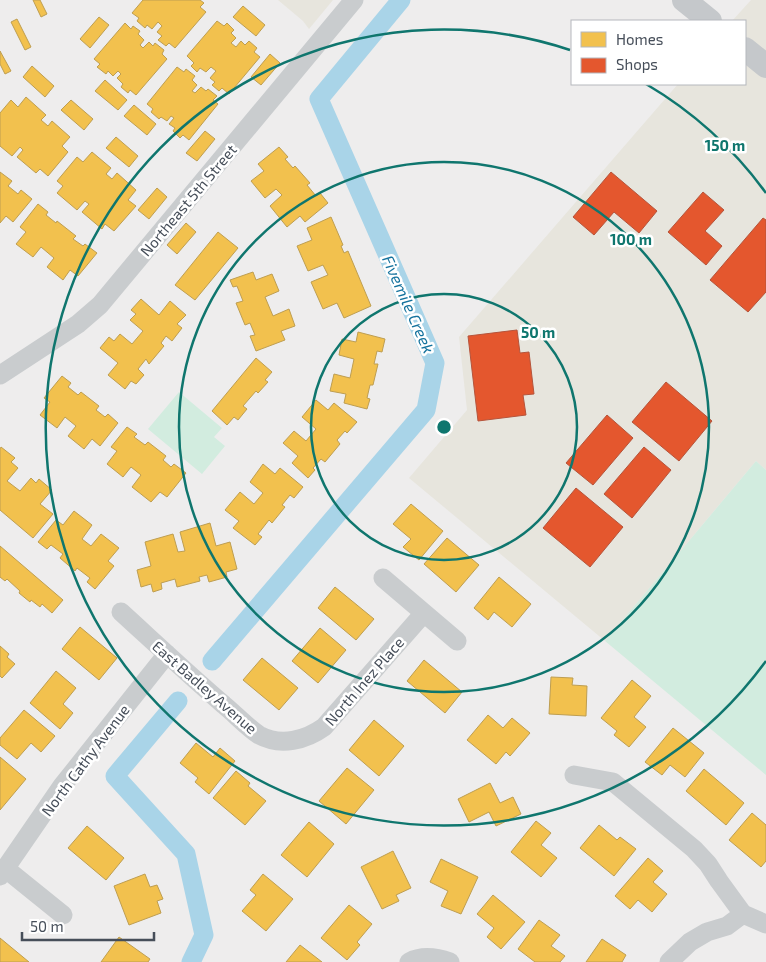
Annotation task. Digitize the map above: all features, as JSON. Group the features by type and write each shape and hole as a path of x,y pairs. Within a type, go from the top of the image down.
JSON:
{"main road":[{"path":"684,0 709,20"},
{"path":"746,50 766,66"}],"street":[{"name":"Northeast 5th Street","path":"0,376 78,324 100,305 354,0"},
{"path":"383,578 457,641"},
{"name":"East Badley Avenue","path":"120,612 194,680 260,735 278,741 298,741"},
{"name":"North Inez Place","path":"298,741 313,736 324,727 424,613"},
{"name":"North Cathy Avenue","path":"63,915 3,873 62,786 167,654"},
{"path":"574,775 612,782 620,788 694,849 708,864 743,914 766,924"},
{"path":"669,962 690,942 707,932 727,926 743,914"},
{"path":"409,962 416,959 443,960"}],"shaded area":[{"path":"278,0 333,0 309,29 303,21"},
{"path":"751,0 766,0 766,470 756,461 605,641 409,478 467,410 459,337 677,85 746,85 746,20 733,20"}],"green space":[{"path":"179,392 222,428 214,437 225,446 202,474 148,429"},
{"path":"756,461 766,470 766,775 605,641"}],"building: Homes":[{"path":"33,0 40,0 47,14 41,17"},
{"path":"143,0 200,0 204,3 200,7 206,12 175,48 169,43 166,46 158,40 162,36 157,32 162,26 158,22 152,29 147,25 145,28 137,21 139,18 132,13"},
{"path":"243,6 265,25 256,36 233,17"},
{"path":"99,17 109,25 90,48 80,39"},
{"path":"17,19 31,47 25,50 11,22"},
{"path":"217,21 224,26 227,23 234,30 231,33 236,38 231,43 236,47 241,41 245,45 249,41 257,48 254,52 260,57 229,94 222,88 219,91 212,85 215,82 210,78 216,71 211,67 206,72 200,68 197,72 191,66 194,63 187,56"},
{"path":"125,23 131,29 133,26 140,31 138,34 144,40 140,45 143,48 149,42 153,46 155,43 164,50 162,54 167,59 136,95 130,90 128,93 121,87 123,84 117,78 121,74 118,71 113,76 108,71 106,74 97,67 100,64 94,59"},
{"path":"0,51 11,71 5,74 0,64"},
{"path":"270,54 280,63 261,85 251,77"},
{"path":"32,66 54,86 45,97 23,77"},
{"path":"177,67 184,72 186,69 195,76 192,80 197,85 192,91 195,93 201,87 206,91 208,89 217,96 213,100 218,104 189,140 183,135 180,138 173,131 175,128 169,124 174,118 171,116 167,121 161,117 159,119 151,112 153,109 147,104"},
{"path":"105,80 127,100 118,110 95,91"},
{"path":"26,97 46,115 41,120 48,126 52,121 70,137 62,146 68,152 48,176 40,169 36,173 17,157 23,150 20,147 12,156 0,146 0,113 11,100 18,107"},
{"path":"71,100 93,119 84,130 61,110"},
{"path":"134,105 156,124 147,135 124,116"},
{"path":"205,131 215,139 197,161 186,153"},
{"path":"116,137 138,156 129,167 106,148"},
{"path":"279,147 288,157 285,159 293,168 295,166 310,183 307,185 316,196 320,193 328,203 305,222 300,216 287,227 270,206 282,195 276,189 265,198 251,181 264,171 258,164"},
{"path":"92,152 111,168 106,174 112,179 117,173 136,190 128,200 136,206 114,231 105,224 102,229 82,212 89,204 85,201 77,210 57,193 63,186 57,181 77,157 83,162"},
{"path":"0,172 12,181 8,186 18,194 21,190 32,199 13,222 6,216 0,223"},
{"path":"157,188 167,197 149,219 138,210"},
{"path":"38,204 48,212 46,215 76,236 73,239 83,246 85,244 97,253 78,276 70,270 63,280 47,267 54,258 41,247 33,257 16,244 26,232 20,227"},
{"path":"331,217 343,245 341,246 344,253 348,251 371,306 344,318 337,303 323,309 311,282 328,275 323,265 308,271 297,246 312,240 307,228"},
{"path":"186,223 196,232 177,254 167,245"},
{"path":"218,232 238,248 195,300 175,285"},
{"path":"253,272 256,280 272,274 279,291 265,297 273,316 289,309 295,326 281,331 285,340 256,351 250,336 255,335 250,323 245,325 236,303 243,301 237,286 233,287 230,280"},
{"path":"141,299 159,315 170,301 186,315 177,324 182,328 172,341 166,336 161,343 164,346 149,364 146,359 138,369 144,375 136,384 131,381 125,389 108,375 118,363 100,348 109,337 114,341 120,334 132,344 143,331 130,320 136,314 131,310"},
{"path":"358,332 385,339 382,352 377,351 374,364 378,364 373,385 370,385 367,398 370,399 367,409 344,403 346,394 330,391 334,374 350,378 354,359 339,355 342,339 356,342"},
{"path":"256,358 272,372 265,380 268,382 258,393 256,391 243,406 247,409 238,420 234,417 227,425 212,411"},
{"path":"62,376 71,383 68,387 78,395 81,392 99,406 96,410 105,417 108,414 118,423 100,446 92,439 84,449 68,436 76,426 65,417 57,428 40,415 50,402 44,398"},
{"path":"316,400 328,410 334,403 357,422 337,440 340,444 325,462 321,459 313,468 315,470 308,478 292,463 298,456 283,443 294,431 306,441 316,429 302,417"},
{"path":"127,427 137,434 134,437 145,445 148,442 166,456 163,460 171,467 174,464 186,473 167,497 160,492 151,502 132,487 141,475 131,467 123,477 107,464 117,451 111,447"},
{"path":"1,447 15,458 11,462 18,468 7,481 20,491 31,478 36,483 39,479 52,490 40,504 53,514 33,538 0,510"},
{"path":"263,464 275,474 280,468 303,487 294,498 290,495 282,505 285,507 272,523 269,520 258,534 262,537 255,545 233,528 239,521 225,510 240,492 254,504 263,493 250,482"},
{"path":"411,504 443,531 419,560 403,547 411,539 393,524"},
{"path":"74,511 92,525 82,539 91,546 101,534 119,548 108,561 114,566 95,589 87,582 90,578 77,568 75,571 60,558 63,554 51,545 47,549 38,542 56,520 63,525"},
{"path":"210,523 216,546 230,542 237,569 226,572 227,577 209,582 207,575 199,577 200,581 177,587 175,579 161,583 162,589 153,592 151,584 141,587 137,570 151,566 145,542 173,534 178,552 185,551 180,532"},
{"path":"447,538 479,565 456,592 424,564"},
{"path":"0,546 63,600 52,613 42,604 40,607 31,600 30,602 7,579 5,581 0,577"},
{"path":"499,577 531,604 512,627 494,612 488,620 474,608"},
{"path":"335,587 374,619 356,640 318,608"},
{"path":"80,627 117,658 99,680 62,649"},
{"path":"320,628 346,650 318,683 292,661"},
{"path":"0,646 9,654 7,657 15,664 2,678 0,676"},
{"path":"262,658 298,688 279,710 243,680"},
{"path":"424,660 462,692 445,713 407,681"},
{"path":"56,671 76,688 63,704 73,713 60,729 30,703"},
{"path":"551,677 573,678 572,685 587,686 586,716 549,714"},
{"path":"632,680 651,696 634,717 646,727 629,747 614,735 617,731 601,718"},
{"path":"24,710 55,736 41,752 31,743 17,759 0,745 0,738"},
{"path":"488,715 503,728 512,718 530,733 510,756 506,752 496,764 467,740"},
{"path":"374,720 404,746 379,776 349,750"},
{"path":"673,728 704,753 685,777 670,765 662,775 645,762"},
{"path":"196,743 213,757 220,748 235,761 209,794 195,782 198,778 180,763"},
{"path":"0,757 26,779 0,810"},
{"path":"347,768 374,790 346,824 319,801"},
{"path":"704,769 744,803 726,825 686,791"},
{"path":"236,771 250,783 248,786 266,801 245,825 213,798"},
{"path":"490,783 500,803 513,797 521,814 496,826 489,812 469,822 458,799"},
{"path":"752,813 766,825 766,861 761,867 729,840"},
{"path":"536,821 551,833 541,845 557,858 541,877 511,852"},
{"path":"309,822 334,844 307,877 281,855"},
{"path":"599,825 617,840 620,837 636,849 614,876 580,848"},
{"path":"87,826 124,858 106,880 68,848"},
{"path":"393,851 411,888 396,895 399,901 382,909 361,867"},
{"path":"648,858 663,871 653,882 667,894 652,912 638,900 630,909 615,896"},
{"path":"441,859 478,877 461,914 441,906 448,891 430,882"},
{"path":"145,874 150,887 157,885 163,899 157,901 161,913 129,925 114,886"},
{"path":"263,874 293,899 266,931 242,911 256,895 250,890"},
{"path":"493,895 525,922 501,949 487,937 494,928 477,914"},
{"path":"349,905 372,924 357,942 360,945 347,960 321,938"},
{"path":"539,920 560,935 551,946 565,956 560,962 535,962 518,949"},
{"path":"119,937 150,959 148,962 101,962"},
{"path":"0,938 29,962 0,962"},
{"path":"602,939 626,955 622,962 586,962"},
{"path":"300,945 322,962 286,962"}],"building: Shops":[{"path":"611,172 657,211 639,233 614,212 594,235 573,217"},
{"path":"703,192 724,210 705,231 722,246 706,265 668,232"},
{"path":"763,218 766,220 766,292 748,312 710,280"},
{"path":"517,330 520,353 529,352 534,394 523,395 526,415 478,421 468,336"},
{"path":"666,382 712,421 679,461 632,422"},
{"path":"607,415 633,438 593,485 566,463"},
{"path":"644,447 671,470 632,518 604,494"},
{"path":"576,488 623,527 590,567 543,528"}],"waterway":[{"name":"Fivemile Creek","path":"212,661 426,410 435,363 319,99 401,0"},
{"name":"Fivemile Creek","path":"178,701 115,776 186,854 204,935 191,962"}]}
